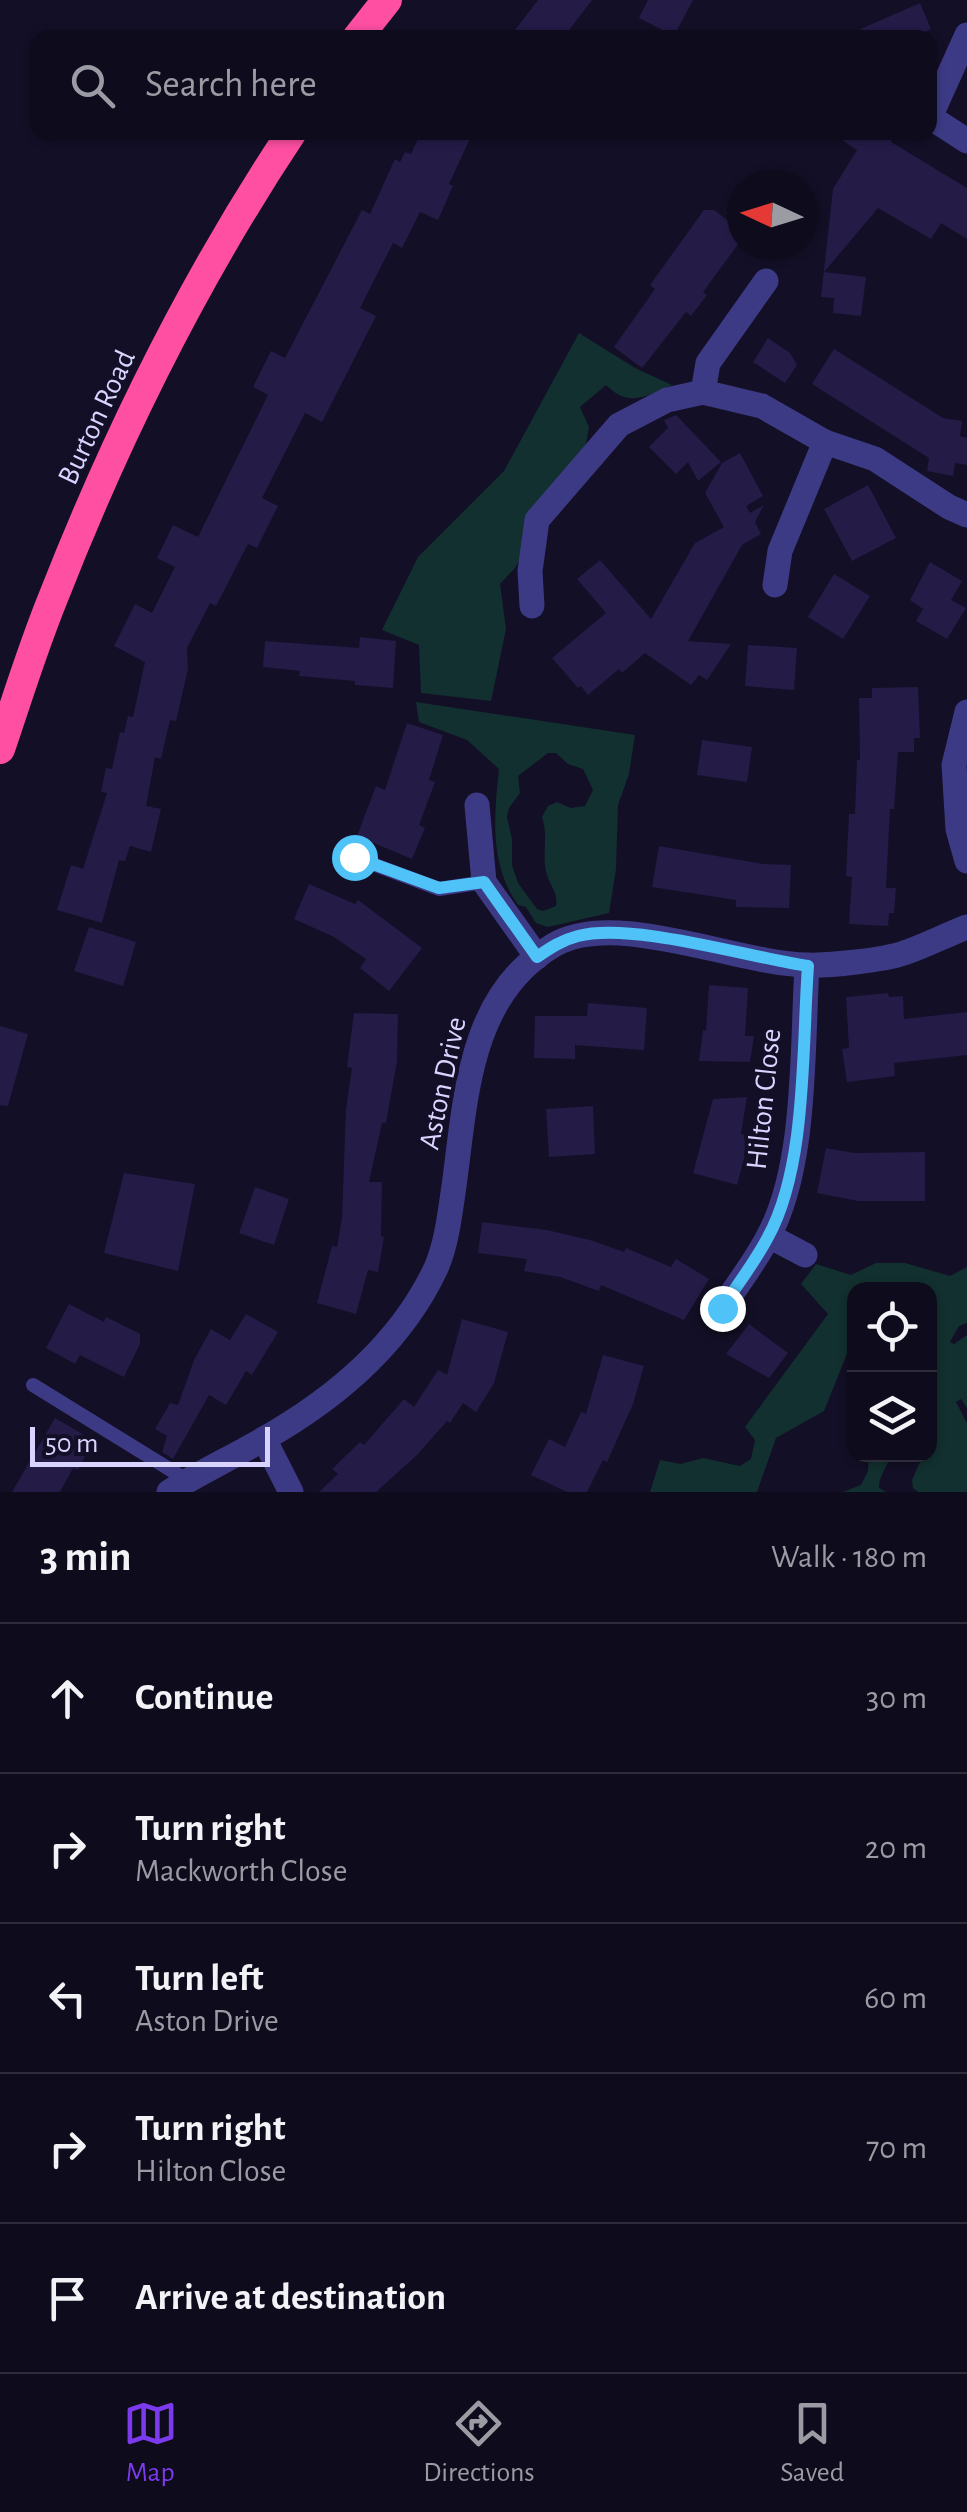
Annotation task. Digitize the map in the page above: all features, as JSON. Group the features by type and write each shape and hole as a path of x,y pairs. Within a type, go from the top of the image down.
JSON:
{"highway":[{"path":"363,30 387,0"},
{"name":"Burton Road","path":"0,749 52,598 148,384 218,255 287,140"}],"street":[{"path":"937,101 967,35"},
{"path":"937,121 967,140"},
{"path":"703,392 708,362 766,281"},
{"path":"532,606 530,571 537,520 619,424 667,400 703,392 762,406 825,442 875,460 967,515"},
{"path":"775,585 780,551 825,442"},
{"path":"967,712 954,765 958,829 967,861"},
{"path":"477,805 484,882 537,957"},
{"name":"Aston Drive","path":"178,1486 264,1439 335,1393 386,1346 436,1267 449,1224 480,1031 511,980 537,957 556,944 581,935 613,934 652,937 808,966 900,954 967,927"},
{"name":"Hilton Close","path":"722,1308 769,1236 787,1189 796,1146 808,966"},
{"path":"769,1236 805,1255"},
{"path":"264,1439 292,1492"}],"lane":[{"path":"354,857 439,888 484,882"},
{"path":"33,1385 178,1486"}],"green space":[{"path":"579,333 635,368 672,385 630,398 606,385 580,407 589,427 586,444 515,568 500,584 506,629 491,701 421,693 419,645 382,630 418,557 504,471"},
{"path":"416,702 635,735 629,774 618,805 616,869 609,913 548,927 536,923 526,907 518,905 498,856 495,822 499,769 467,740 419,722","holes":["548,753 556,753 568,764 583,769 593,790 585,806 571,808 557,802 548,806 542,817 545,868 556,901 556,906 543,911 537,909 518,883 507,817 520,793 518,776"]},
{"path":"876,1263 905,1263 950,1276 967,1267 967,1323 959,1326 950,1342 954,1344 967,1335 967,1408 961,1399 956,1402 967,1423 967,1492 918,1492 913,1488 912,1480 920,1462 937,1462 937,1282 847,1282 847,1354 824,1411 776,1438 757,1492 650,1492 660,1460 681,1464 703,1458 740,1466 751,1459 755,1440 745,1427 828,1314 801,1284 816,1264 851,1275"},
{"path":"869,1462 888,1462 879,1483 879,1488 886,1492 843,1492 861,1485"}],"building":[{"path":"538,0 592,0 569,30 515,30"},
{"path":"648,0 693,0 677,30 662,30 639,18"},
{"path":"920,3 931,29 929,30 858,30"},
{"path":"417,140 469,140 438,220 420,212 402,248 393,243 360,308 376,316 344,379 322,422 305,413 262,498 278,506 257,548 248,544 216,606 210,603 187,648 188,669 176,721 170,720 161,759 155,757 146,806 161,809 151,852 130,846 125,861 119,860 102,923 57,910 71,865 83,869 107,793 101,792 106,768 112,769 120,732 124,733 128,716 133,717 145,662 114,646 135,604 152,613 175,567 157,558 173,525 198,537 268,395 253,387 271,351 285,358 362,210 370,214 395,159 400,162 405,152 411,154"},
{"path":"842,140 892,140 967,188 967,239 941,223 931,239 878,208 824,272 866,277 861,316 833,313 834,298 821,297 833,189 857,150"},
{"path":"704,210 714,210 727,220 727,259 703,292 707,295 691,316 686,312 642,368 614,347 655,289 650,285"},
{"path":"768,338 790,353 797,365 785,383 753,362"},
{"path":"834,349 943,418 962,421 960,436 967,438 967,465 955,463 953,476 927,471 929,458 812,384"},
{"path":"676,415 721,462 698,481 688,462 676,474 649,447 668,428 664,420"},
{"path":"740,453 763,496 746,506 750,513 764,505 755,522 761,534 742,545 688,641 731,644 707,680 699,675 691,685 645,653 588,695 552,658 606,613 577,579 600,560 651,619 695,543 724,527 705,493 722,463"},
{"path":"868,485 896,538 852,561 824,509"},
{"path":"930,562 962,581 951,600 966,608 947,639 916,621 923,609 910,600"},
{"path":"834,574 870,596 843,639 808,617"},
{"path":"360,637 396,641 393,688 299,676 300,671 263,667 265,641 359,648"},
{"path":"748,645 797,648 794,690 745,686"},
{"path":"918,687 920,738 914,738 914,752 898,752 894,809 890,809 886,888 896,888 894,913 889,913 888,926 849,924 852,877 846,876 849,814 855,814 860,760 859,698 872,698 872,688"},
{"path":"407,723 443,735 429,780 435,782 419,825 425,828 412,859 357,836 376,786 385,790"},
{"path":"702,740 752,747 747,782 697,775"},
{"path":"659,846 791,865 789,908 736,907 736,900 652,887"},
{"path":"309,884 355,904 358,900 422,948 389,991 360,968 366,959 334,937 294,919"},
{"path":"89,927 136,942 123,986 74,971"},
{"path":"709,985 748,988 745,1036 754,1036 750,1062 699,1061 703,1030 706,1031"},
{"path":"888,993 889,997 903,996 904,1019 967,1012 967,1055 894,1063 895,1076 847,1082 842,1049 849,1048 846,997"},
{"path":"588,1003 647,1008 644,1050 575,1045 575,1059 534,1058 535,1016 587,1016"},
{"path":"354,1013 398,1014 397,1061 386,1123 382,1123 369,1182 382,1182 384,1237 378,1272 368,1270 356,1314 317,1303 332,1246 337,1247 342,1218 346,1109 352,1068 347,1067"},
{"path":"0,1026 28,1034 8,1106 0,1105"},
{"path":"747,1097 741,1134 750,1136 737,1185 693,1173 713,1099"},
{"path":"593,1106 595,1154 549,1157 546,1109"},
{"path":"826,1148 854,1153 925,1152 925,1201 858,1201 817,1193"},
{"path":"124,1173 195,1184 178,1271 104,1253"},
{"path":"255,1187 289,1199 274,1245 239,1233"},
{"path":"482,1222 547,1230 624,1252 626,1248 671,1267 676,1259 709,1279 684,1320 601,1285 599,1291 560,1277 524,1271 527,1259 478,1253"},
{"path":"69,1304 140,1334 140,1344 124,1377 80,1355 75,1364 46,1348"},
{"path":"246,1314 278,1332 252,1375 246,1371 226,1405 209,1395 173,1459 162,1452 167,1436 155,1429 170,1403 178,1405 194,1360 211,1329 230,1340"},
{"path":"462,1319 508,1332 494,1383 476,1412 463,1403 450,1423 447,1421 376,1492 319,1492 338,1474 332,1469 360,1442 364,1445 404,1399 414,1407 438,1370 447,1375"},
{"path":"749,1324 788,1353 769,1378 726,1354"},
{"path":"603,1355 644,1366 633,1404 607,1462 603,1460 587,1492 567,1492 531,1475 549,1439 565,1447 581,1412 586,1414"},
{"path":"55,1418 93,1440 78,1470 73,1468 60,1492 12,1492"}],"route":[{"path":"354,857 439,888 484,882 537,957 556,944 581,935 613,934 652,937 808,966 796,1146 787,1189 769,1236 722,1308"}]}
